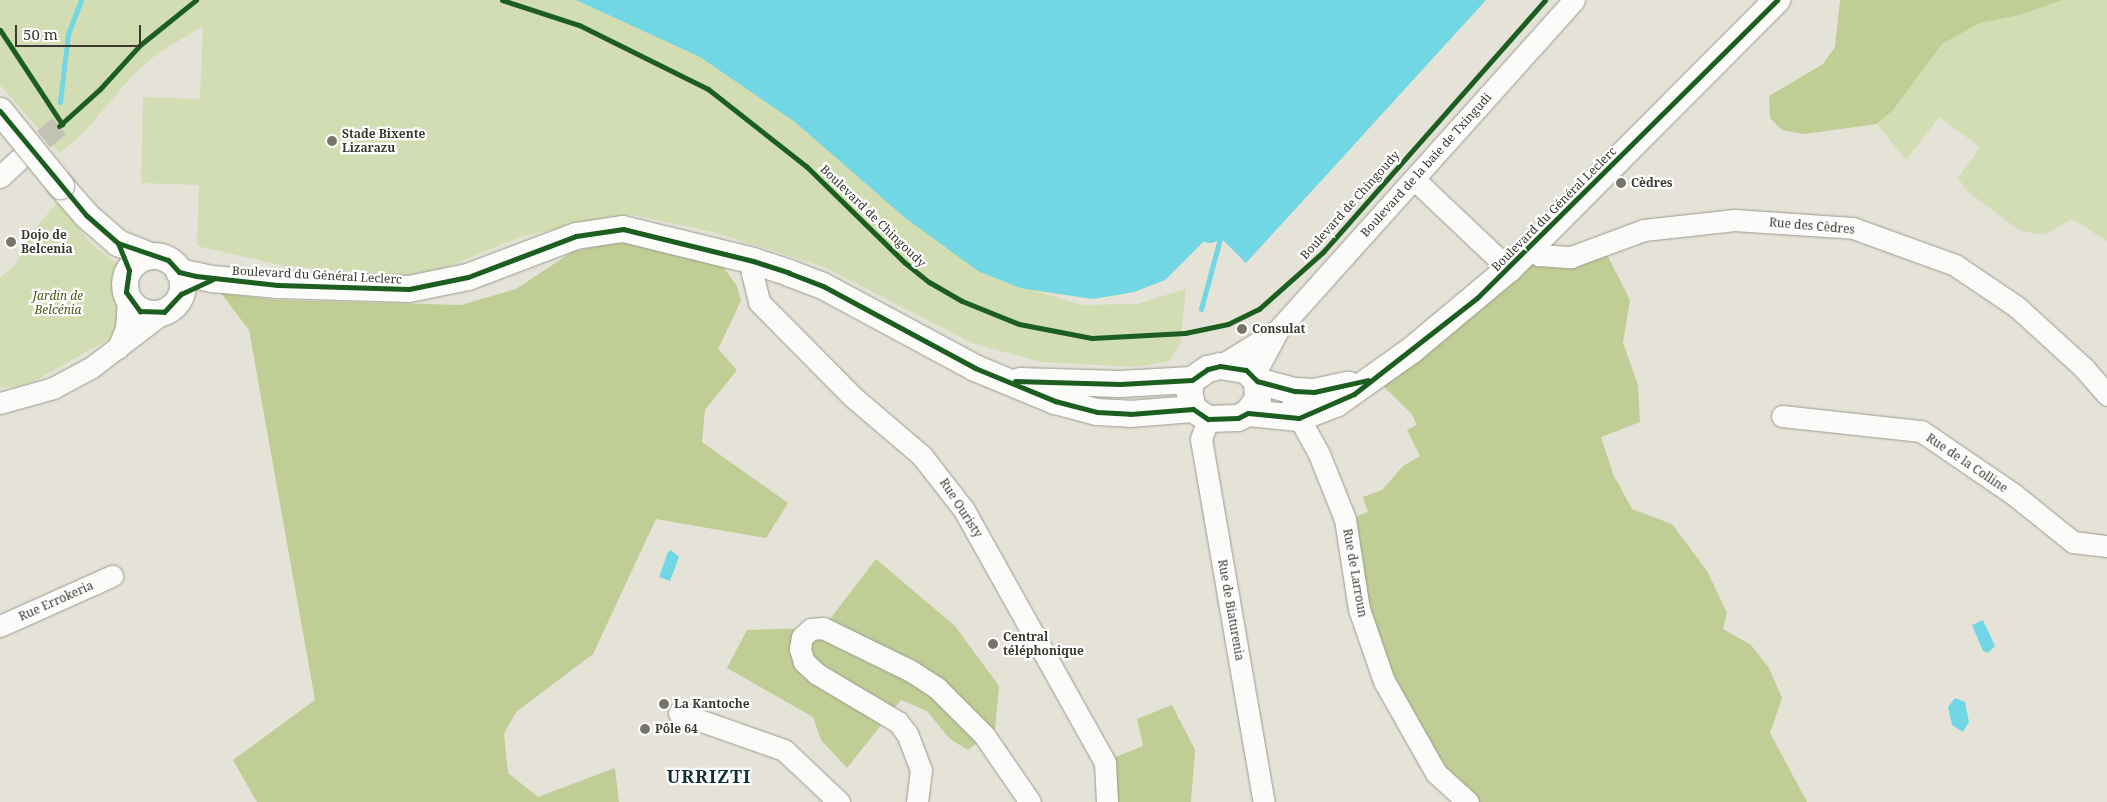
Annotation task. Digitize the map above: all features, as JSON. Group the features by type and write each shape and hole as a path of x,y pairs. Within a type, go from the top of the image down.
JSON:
{"main road":[{"name":"Boulevard du Général Leclerc","path":"1248,413 1299,418 1336,404 1376,378 1509,269 1777,0"},
{"path":"0,112 86,215 118,243 151,256 168,260 175,293 140,310 128,298 125,286 129,270 142,258 151,256"},
{"name":"Boulevard du Général Leclerc","path":"175,293 213,279 409,289 468,277 576,236 623,229 753,261 823,286 906,334 975,368 1056,401 1098,412 1201,414"},
{"path":"118,243 129,270"},
{"path":"1220,366 1246,370 1264,381 1258,399 1248,413 1238,418 1201,414 1189,390 1192,380 1208,369 1220,366"},
{"name":"Boulevard du Général Leclerc","path":"1264,381 1314,392 1376,378"},
{"name":"Boulevard du Général Leclerc","path":"1010,381 1120,384 1192,380"}],"street":[{"name":"Boulevard de la baie de Txingudi","path":"1278,330 1574,0"},
{"path":"0,177 19,159"},
{"path":"1414,179 1509,269"},
{"name":"Rue des Cèdres","path":"1529,249 1539,255 1571,257 1644,230 1734,220 1853,228 1955,265 2017,307 2082,367 2107,395"},
{"name":"Rue Ouristy","path":"753,261 752,272 759,302 853,397 922,456 964,510 1104,762 1107,802"},
{"path":"0,403 31,397 53,388 96,365 118,348 175,293"},
{"path":"118,348 126,328 128,298"},
{"path":"1220,366 1278,330"},
{"path":"1264,381 1278,330"},
{"name":"Rue de Larroun","path":"1264,381 1299,418 1319,454 1345,519 1358,609 1384,681 1436,773 1468,802"},
{"name":"Rue de Biaturenia","path":"1201,414 1201,439 1264,802"},
{"name":"Rue de la Colline","path":"1782,416 1920,431 2012,493 2073,542 2107,546"},
{"name":"Rue Errokeria","path":"0,626 112,576"},
{"path":"917,802 921,770 907,734 898,722 817,674 804,662 800,649 802,637 811,629 822,628 911,671 937,688 984,735 1022,798"},
{"path":"679,714 784,750 839,802"}],"green space":[{"path":"0,0 1486,0 1246,263 1222,239 1212,243 1203,242 1165,280 1134,292 1093,299 1035,291 1083,305 1137,304 1186,289 1180,344 1169,361 1135,367 1041,362 972,343 824,267 713,232 627,214 520,237 423,277 284,266 197,246 199,185 141,183 143,97 200,99 203,26 158,53 133,75 85,131 60,153 0,85"},
{"path":"1840,0 2062,0 2020,15 1980,23 1942,44 1894,109 1877,124 1804,134 1782,130 1770,118 1769,96 1823,64 1835,47"},
{"path":"2062,0 2107,0 2107,241 2072,219 2045,235 2019,230 1968,192 1958,178 1980,147 1939,117 1906,160 1877,124 1894,109 1942,44 1980,23 2020,15"},
{"name":"Jardin de Belcénia","path":"59,200 91,244 118,264 113,287 121,307 113,337 38,379 21,386 0,387 0,278 16,264 31,234"},
{"path":"620,241 718,260 737,286 741,301 718,349 737,370 705,410 702,442 788,503 766,538 656,519 593,654 516,712 504,734 508,773 538,797 615,768 619,802 257,802 233,760 315,700 249,330 221,293 277,300 461,305 516,289 572,252"},
{"path":"1604,249 1630,300 1623,343 1638,385 1640,422 1601,437 1613,474 1632,509 1672,524 1707,571 1727,613 1723,629 1751,645 1769,668 1782,698 1770,733 1807,802 1468,802 1384,681 1349,536 1355,517 1368,512 1363,497 1382,490 1403,466 1420,456 1407,430 1417,425 1411,413 1379,382 1535,259"},
{"path":"876,559 955,626 999,686 995,729 968,750 950,739 927,711 901,700 847,768 821,740 813,717 727,668 747,630 823,628"},
{"path":"1172,705 1195,750 1191,802 1116,802 1113,758 1143,746 1137,719"}],"water":[{"path":"576,0 1486,0 1246,263 1222,239 1212,243 1203,242 1165,280 1134,292 1093,299 1020,288 978,271 904,217 795,122 700,57"},
{"path":"671,550 679,557 670,581 659,577 668,552"},
{"path":"1983,620 1995,646 1988,653 1983,651 1972,625"},
{"path":"1955,698 1965,702 1969,722 1963,732 1952,725 1948,707"}],"waterway":[{"path":"60,102 68,34 81,0"},
{"path":"1201,309 1221,235"}],"tunnel":[{"path":"19,159 59,126"}],"cycle path":[{"path":"59,126 100,89 140,45 196,0"},
{"name":"Boulevard de Chingoudy","path":"502,0 579,25 708,89 807,167 904,262 929,282 962,301 1019,324 1092,338 1185,333 1228,324 1259,309 1323,252 1545,0"},
{"path":"0,111 86,215 118,243 168,260 179,272 196,276 278,285 409,289 468,277 576,236 623,229 753,261 823,286 975,368 1055,401 1097,412 1130,414 1193,409 1208,419 1238,418 1248,413 1299,418 1354,394 1477,298 1777,0"},
{"path":"0,30 62,124"},
{"path":"118,243 129,270 126,292 140,311 164,312 181,294 213,279"},
{"path":"1015,381 1120,384 1192,380 1208,369 1220,366 1246,370 1257,381 1295,391 1314,392 1368,380"}],"place":[{"name":"Stade Bixente Lizarazu","path":"332,141"},
{"name":"Cèdres","path":"1621,183"},
{"name":"Dojo de Belcenia","path":"11,242"},
{"name":"Consulat","path":"1242,329"},
{"name":"Central téléphonique","path":"993,644"},
{"name":"La Kantoche","path":"664,704"},
{"name":"Pôle 64","path":"645,729"}],"district":[{"name":"URRIZTI","path":"709,776"}]}
